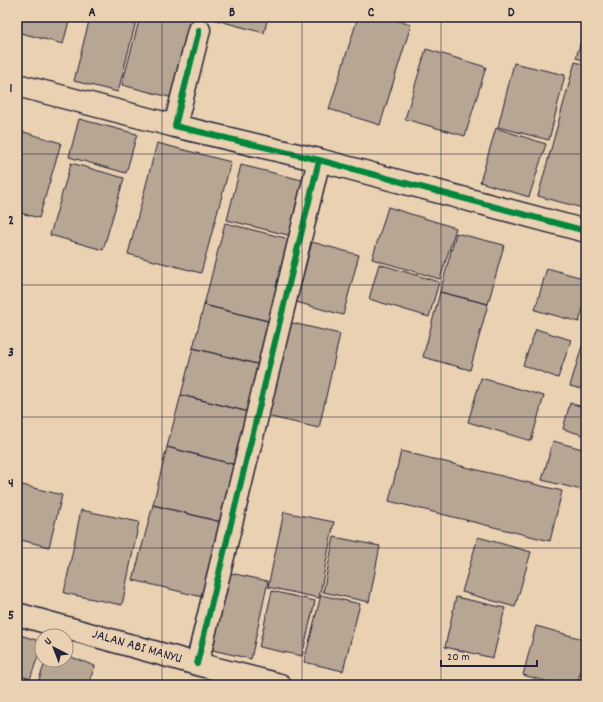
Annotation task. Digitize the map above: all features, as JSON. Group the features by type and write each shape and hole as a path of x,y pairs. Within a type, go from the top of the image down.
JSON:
{"street":[{"path":"175,126 199,30"},
{"path":"17,85 175,126 319,160 586,231"},
{"path":"197,664 319,160"},
{"name":"JALAN ABI MANYU","path":"17,614 197,664 280,685"}],"building":[{"path":"17,17 70,17 63,44 17,32"},
{"path":"90,17 137,17 118,92 74,81"},
{"path":"140,17 194,17 173,98 122,85"},
{"path":"205,17 268,17 264,33"},
{"path":"358,17 386,17 411,25 380,125 329,109"},
{"path":"586,23 586,61 576,58"},
{"path":"426,49 486,67 465,136 405,119"},
{"path":"575,62 586,65 586,209 538,196"},
{"path":"514,63 565,75 549,140 498,127"},
{"path":"79,119 137,134 126,173 69,157"},
{"path":"496,128 546,144 529,197 480,182"},
{"path":"17,130 61,143 39,218 17,212"},
{"path":"157,143 231,162 201,273 128,254"},
{"path":"71,163 124,178 103,250 50,235"},
{"path":"241,165 306,181 292,236 227,220"},
{"path":"388,207 456,228 440,279 372,259"},
{"path":"225,223 293,240 272,322 204,305"},
{"path":"456,233 504,245 488,304 440,292"},
{"path":"312,242 359,255 343,315 296,302"},
{"path":"379,264 439,282 429,317 369,299"},
{"path":"547,268 586,279 586,299 579,322 535,310"},
{"path":"440,292 488,304 470,370 423,357"},
{"path":"204,305 272,322 261,365 193,348"},
{"path":"284,321 340,334 319,428 262,415"},
{"path":"536,329 571,340 558,378 523,365"},
{"path":"586,333 586,390 570,386"},
{"path":"193,348 261,365 249,412 181,395"},
{"path":"481,378 544,396 531,441 468,422"},
{"path":"181,395 249,412 236,465 167,447"},
{"path":"570,403 586,408 586,436 563,429"},
{"path":"553,441 586,450 586,491 542,480"},
{"path":"167,447 236,465 221,522 153,505"},
{"path":"401,451 562,491 550,541 389,501"},
{"path":"22,485 62,495 49,547 17,539 17,504"},
{"path":"153,505 221,522 202,597 133,580"},
{"path":"81,510 139,522 122,605 64,593"},
{"path":"284,512 334,522 319,598 268,587"},
{"path":"334,537 380,546 369,602 323,592"},
{"path":"478,537 531,552 515,607 462,592"},
{"path":"225,572 268,581 251,659 208,649"},
{"path":"272,591 315,601 302,656 259,647"},
{"path":"321,595 360,604 343,671 304,662"},
{"path":"456,597 505,608 493,658 445,647"},
{"path":"536,626 586,640 586,650 577,685 560,685 523,675"},
{"path":"17,634 34,639 34,668 30,679 17,674"},
{"path":"74,658 95,666 88,685 37,685 43,668 74,668"}],"cycle path":[{"path":"199,30 175,126 319,160 586,231"},
{"path":"197,664 319,160"}]}
